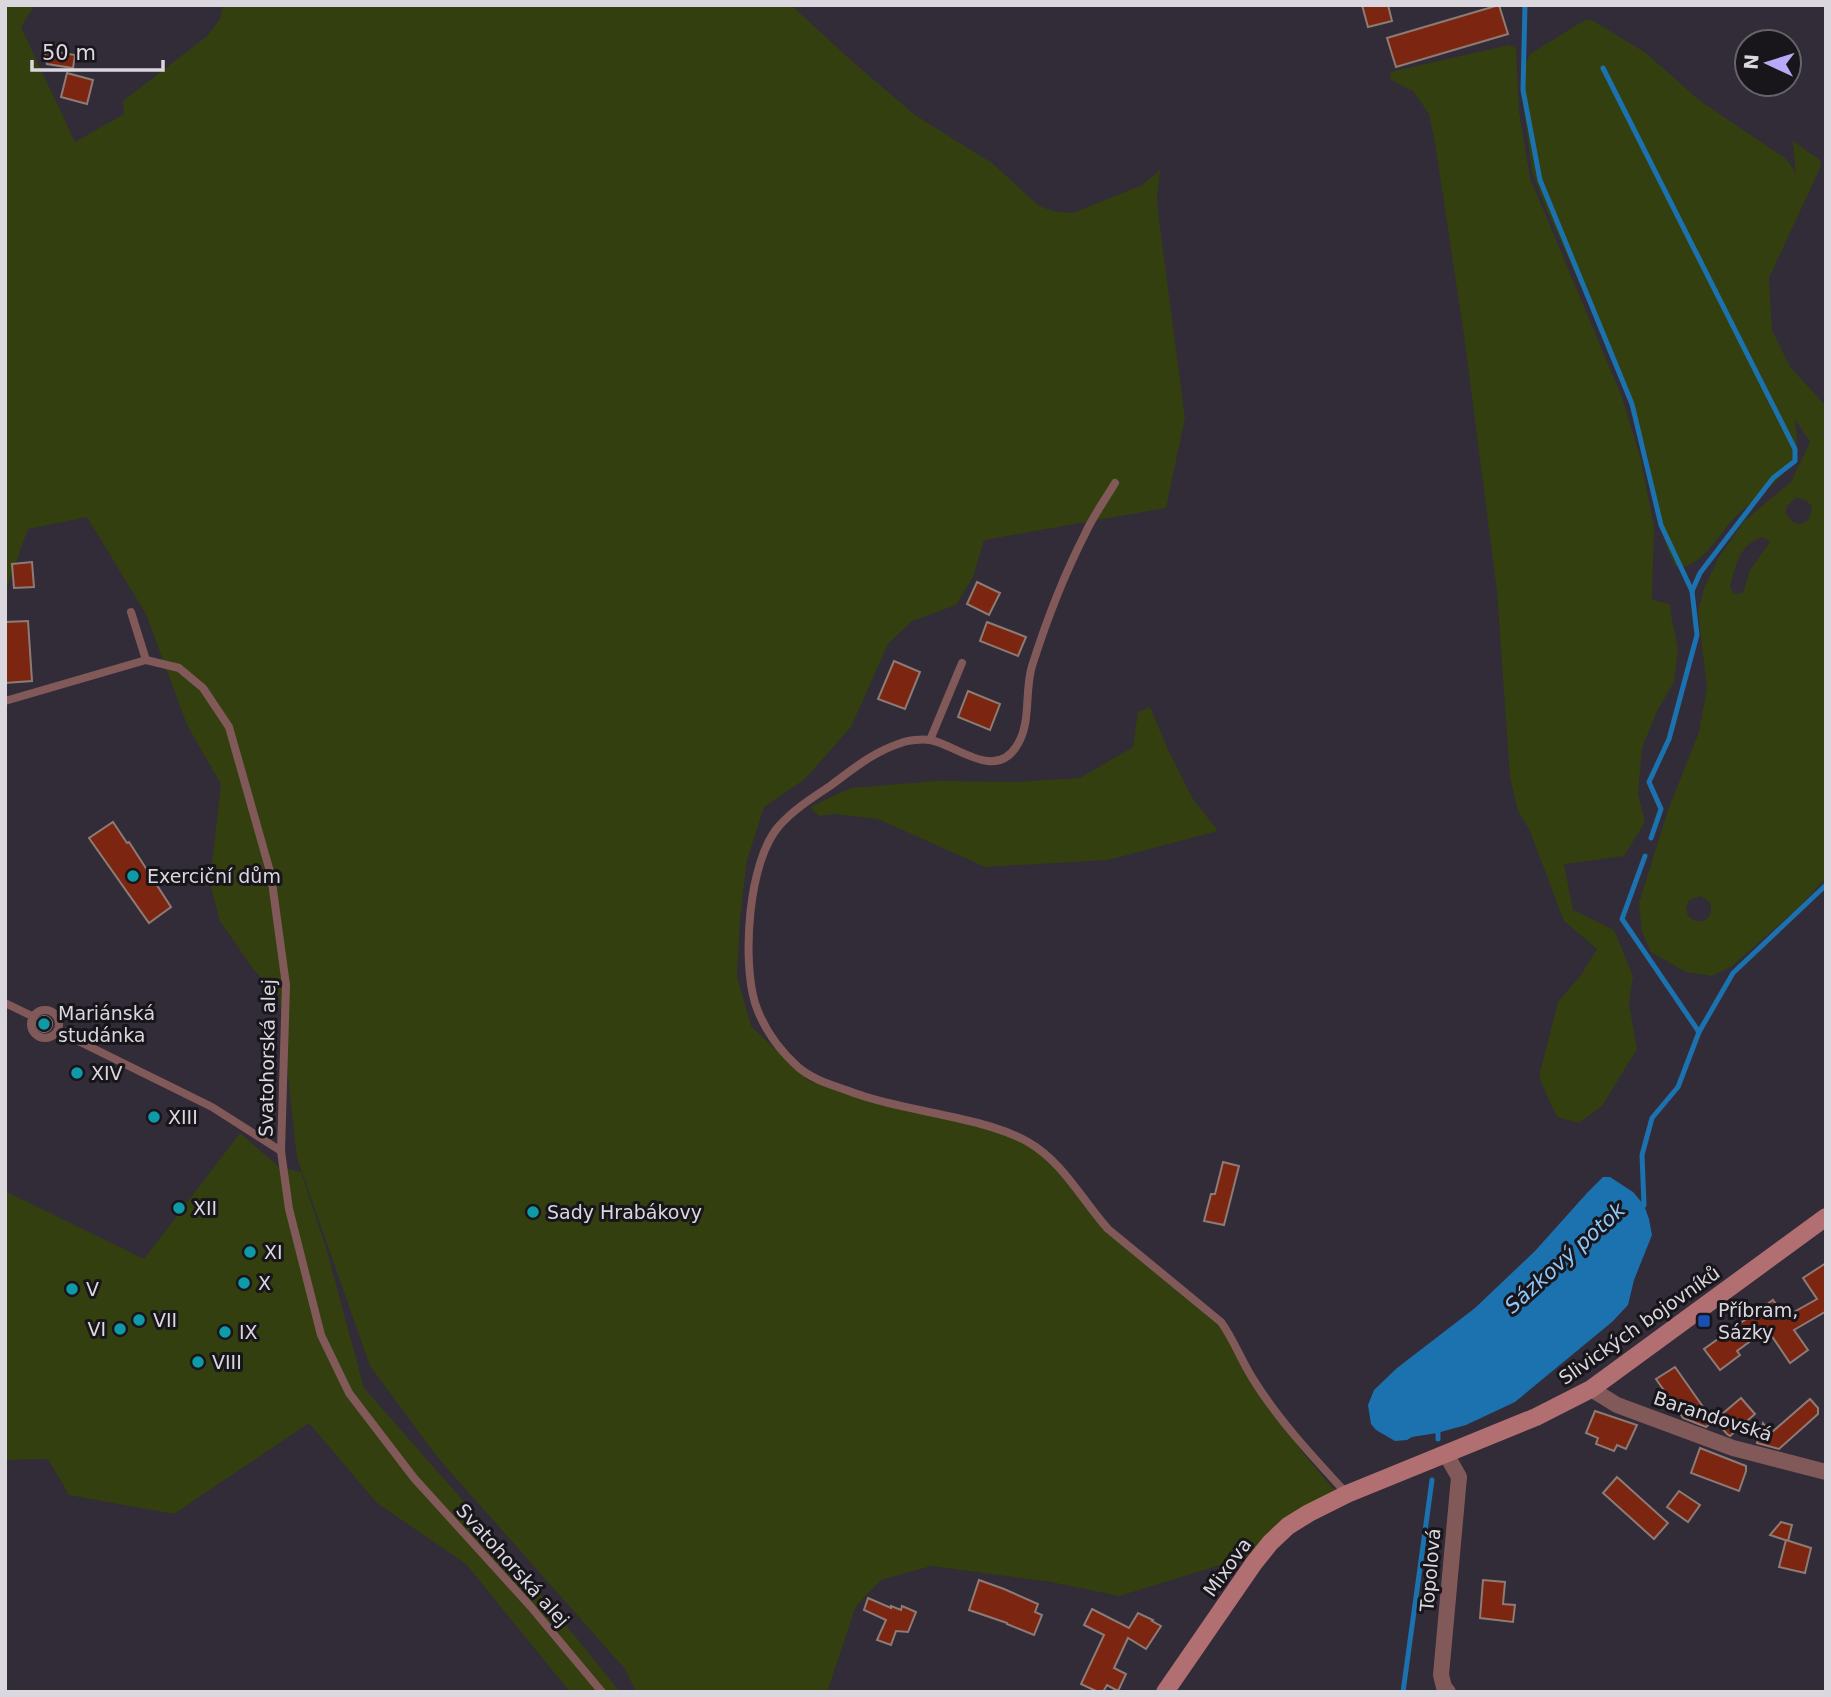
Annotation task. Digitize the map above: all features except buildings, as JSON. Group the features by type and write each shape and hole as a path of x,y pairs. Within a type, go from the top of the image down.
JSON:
{"street":[{"name":"Slivických bojovníků","path":"1347,1494 1536,1417 1591,1389 1826,1217"},
{"name":"Barandovská","path":"1591,1389 1617,1405 1733,1448 1826,1472"},
{"name":"Topolová","path":"1446,1454 1459,1477 1441,1675 1448,1692"},
{"name":"Mixova","path":"1165,1692 1270,1543 1288,1526 1347,1494"}],"lane":[{"path":"1115,483 1085,533 1048,622 1031,669 1023,733 1016,749 1002,759 988,761 975,759 930,740 904,741 874,753 799,807 778,826 763,850 755,878 749,940 749,977 756,1006 769,1033 785,1054 818,1080 858,1095 988,1125 1028,1142 1047,1156 1074,1185 1108,1229 1221,1322 1233,1338 1252,1378 1293,1434 1347,1494"},
{"path":"5,701 146,660 131,612"},
{"name":"Svatohorská alej","path":"146,660 179,668 203,688 229,727 271,875 286,985 281,1152 289,1209 321,1335 349,1393 414,1478 531,1607 602,1692"},
{"path":"930,740 962,663"},
{"path":"5,1003 32,1016"},
{"path":"40,1009 52,1010 59,1020 58,1031 48,1039 37,1037 30,1027 32,1016 40,1009"},
{"name":"Svatohorská alej","path":"58,1031 212,1107 281,1152"}],"green space":[{"path":"5,5 35,5 21,27 75,142 124,114 123,101 207,36 220,19 223,5 791,5 915,115 992,163 1038,205 1058,212 1073,213 1142,185 1160,170 1157,197 1159,220 1185,418 1166,508 984,540 973,577 956,605 912,621 888,644 851,727 805,779 764,807 747,860 737,976 751,1026 809,1081 990,1128 1027,1144 1058,1167 1100,1225 1222,1325 1302,1452 1338,1494 1282,1524 1247,1557 1119,1596 1051,1582 931,1566 881,1580 856,1606 827,1692 636,1692 625,1669 438,1458 370,1366 297,1158 279,995 253,969 220,921 210,883 221,784 187,725 146,614 87,517 28,529 5,593"},
{"path":"1585,20 1592,20 1646,53 1699,100 1786,159 1796,178 1793,141 1820,160 1821,166 1769,278 1772,330 1790,367 1826,406 1826,878 1799,907 1732,966 1712,976 1686,972 1651,952 1642,932 1639,903 1668,810 1699,732 1707,688 1698,612 1704,588 1719,557 1744,521 1791,482 1810,442 1795,419 1796,452 1784,473 1736,516 1698,560 1689,565 1675,566 1660,526 1647,453 1617,367 1544,204 1532,170 1523,103 1526,64 1530,54","holes":["1796,498 1806,500 1812,508 1809,519 1802,524 1794,523 1786,514 1787,506","1761,537 1770,542 1750,570 1743,593 1734,594 1730,587 1736,564 1753,541","1700,896 1710,902 1709,917 1698,921 1688,916 1686,908 1689,900"]},
{"path":"1509,45 1516,48 1519,112 1530,178 1622,397 1641,460 1654,527 1652,600 1670,604 1678,649 1674,682 1657,711 1642,748 1638,793 1645,822 1624,856 1564,864 1573,910 1614,930 1633,976 1629,1004 1637,1049 1602,1106 1579,1123 1557,1117 1540,1080 1540,1072 1558,1002 1581,975 1597,949 1564,921 1529,829 1518,811 1510,777 1497,591 1464,335 1435,143 1429,114 1413,91 1391,80 1390,72"},
{"path":"1150,707 1193,799 1218,831 1108,860 985,867 878,819 835,814 819,816 810,807 851,788 936,781 1017,782 1080,778 1133,747 1138,712"},
{"path":"240,1133 279,1167 301,1172 327,1251 364,1388 490,1531 620,1692 570,1692 466,1564 377,1503 309,1423 174,1514 69,1495 48,1459 5,1460 5,1191 144,1259"}],"water":[{"path":"1603,1177 1610,1177 1633,1192 1644,1205 1649,1219 1652,1235 1634,1280 1628,1305 1612,1322 1515,1402 1466,1425 1407,1440 1395,1441 1376,1430 1371,1424 1368,1405 1374,1390 1397,1368 1475,1308 1535,1251"}],"waterway":[{"path":"1525,5 1523,90 1540,180 1632,404 1661,525 1692,591 1697,635 1669,739 1649,782 1661,809 1651,838"},
{"path":"1603,68 1795,449 1795,461 1773,478 1700,573 1692,591"},
{"path":"1645,856 1622,919 1699,1032"},
{"name":"Sázkový potok","path":"1641,1210 1644,1205 1642,1155 1652,1118 1678,1087 1699,1032 1733,973 1826,885"},
{"name":"Sázkový potok","path":"1438,1428 1438,1439"},
{"name":"Sázkový potok","path":"1403,1692 1432,1480"}],"place":[{"name":"Exerciční dům","path":"133,876"},
{"name":"Mariánská studánka","path":"44,1024"},
{"name":"XIV","path":"77,1073"},
{"name":"XIII","path":"154,1117"},
{"name":"XII","path":"179,1208"},
{"name":"Sady Hrabákovy","path":"533,1212"},
{"name":"XI","path":"250,1252"},
{"name":"X","path":"244,1283"},
{"name":"V","path":"72,1289"},
{"name":"VII","path":"139,1320"},
{"name":"Příbram, Sázky","path":"1704,1321"},
{"name":"VI","path":"120,1329"},
{"name":"IX","path":"225,1332"},
{"name":"VIII","path":"198,1362"}]}
